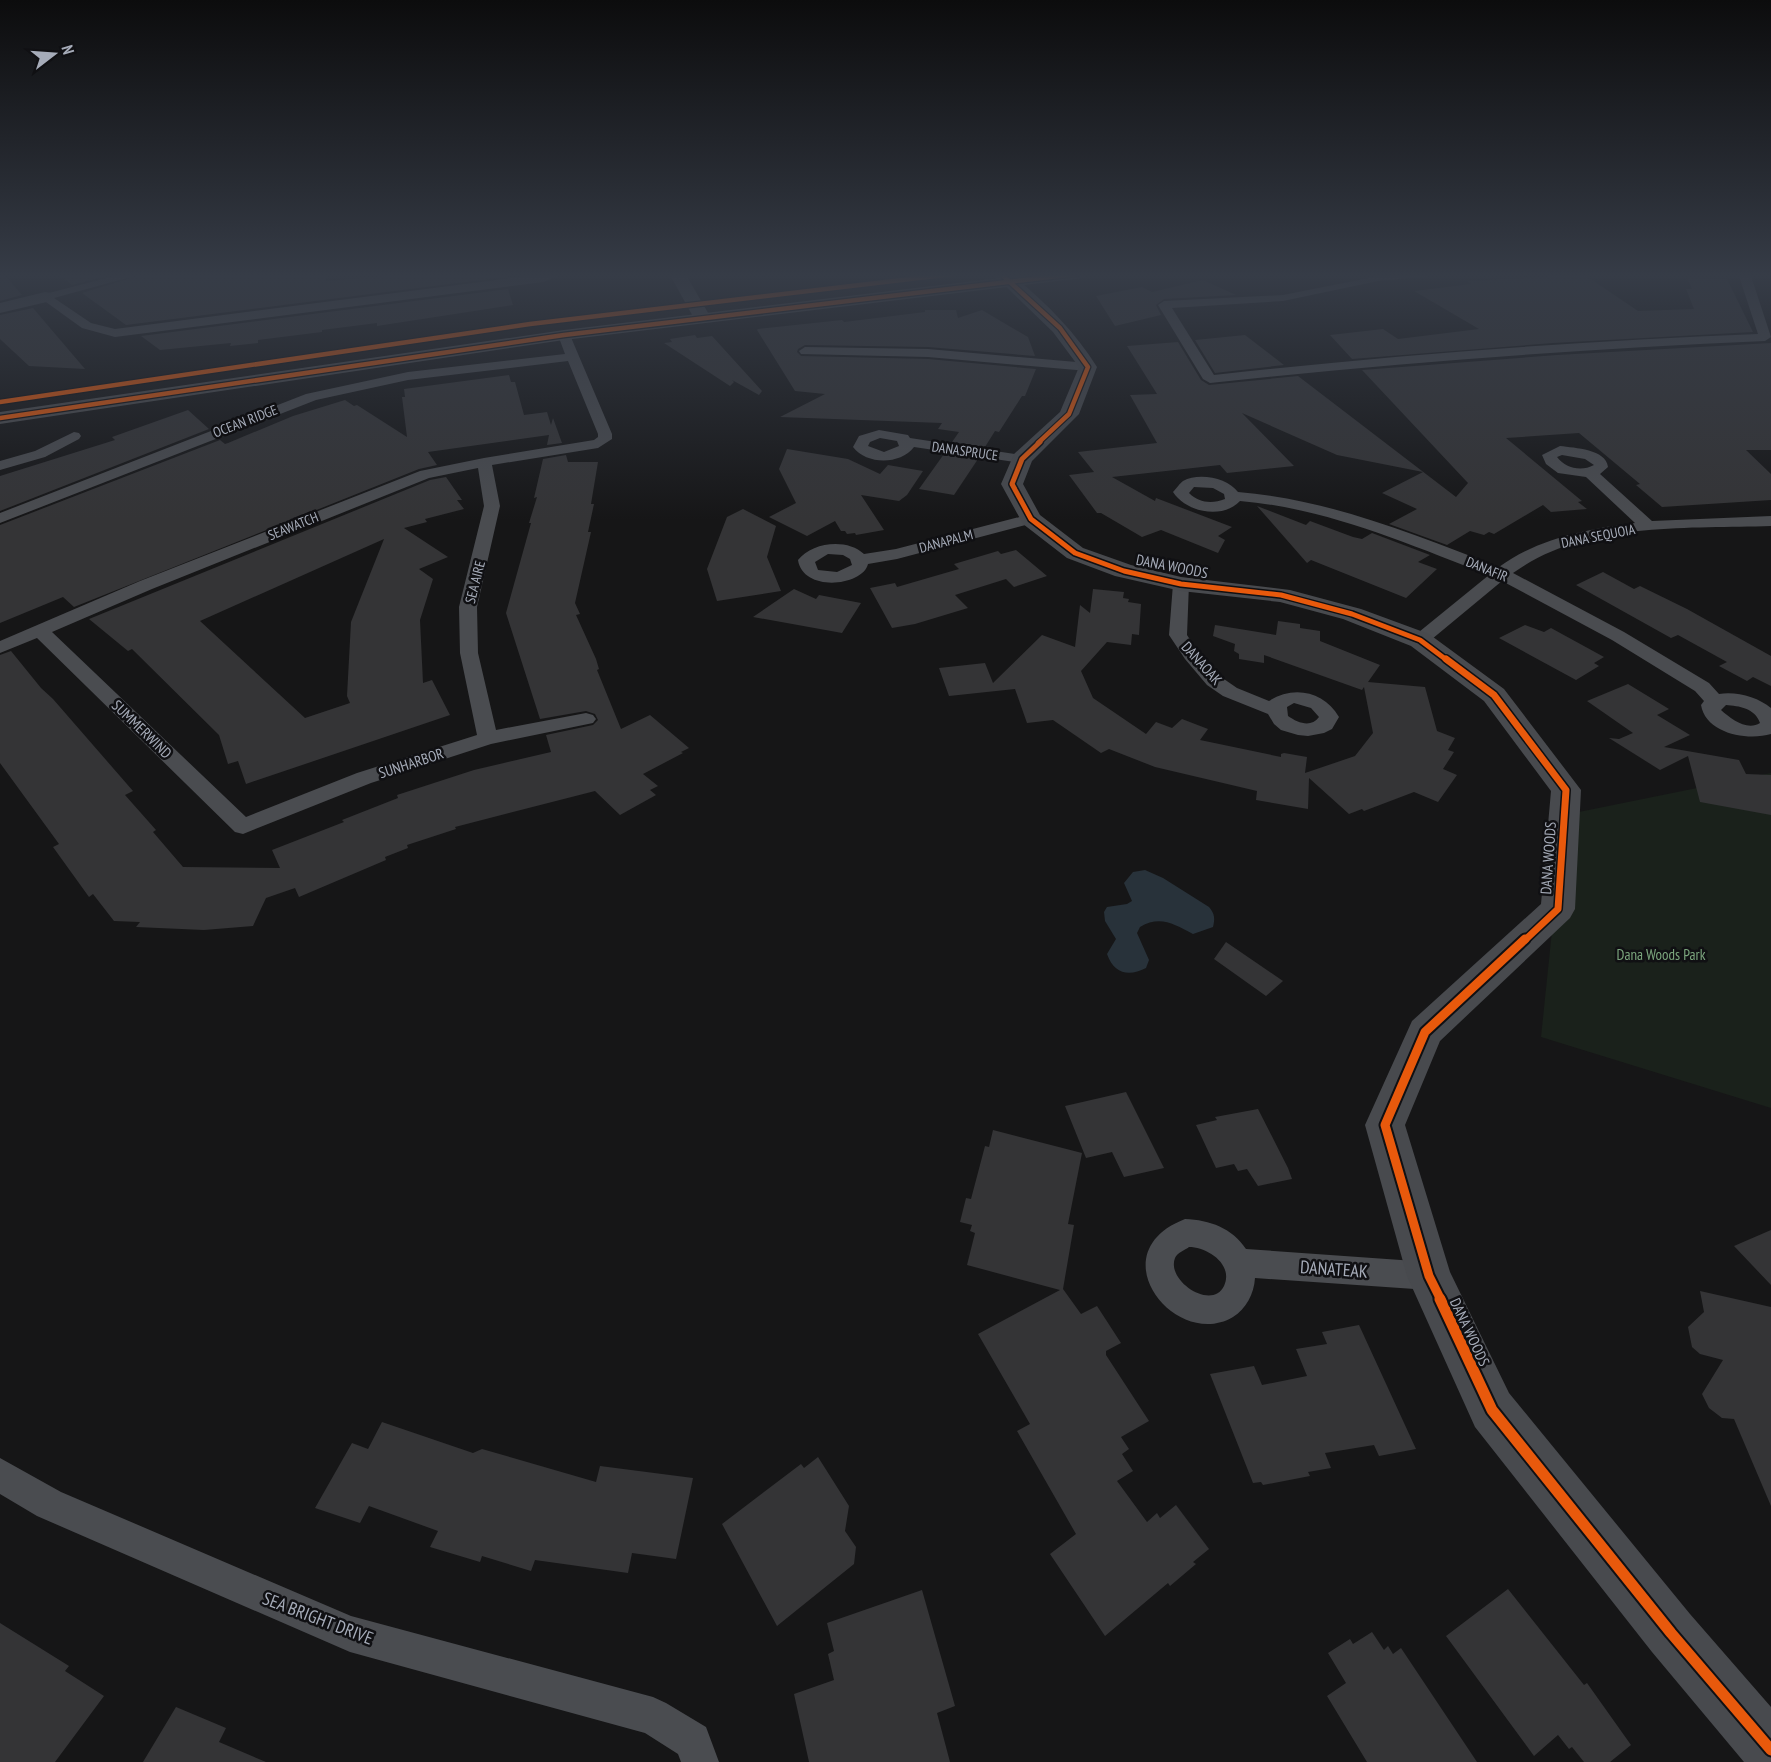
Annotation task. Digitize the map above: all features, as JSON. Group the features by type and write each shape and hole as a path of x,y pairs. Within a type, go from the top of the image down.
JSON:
{"main road":[{"path":"0,402 313,355"},
{"path":"0,418 427,355"}],"street":[{"path":"955,355 1088,366"},
{"path":"1082,355 1088,366"},
{"path":"1195,355 1210,379 1356,363 1478,355"},
{"name":"OCEAN RIDGE","path":"0,518 311,397 353,387 453,370 573,357"},
{"name":"SEAWATCH","path":"0,648 146,585 425,474 598,444 605,439 605,434 573,357"},
{"name":"DANA WOODS","path":"1088,366 1069,414 1023,459 1012,484 1031,519 1075,553 1124,571 1181,584 1281,595 1352,614 1420,640 1494,695 1566,790 1558,909 1425,1032 1385,1125 1429,1276 1492,1410 1671,1633 1771,1750"},
{"path":"0,466 40,454 74,436"},
{"name":"DANASPRUCE","path":"907,442 1023,459"},
{"name":"SEA AIRE","path":"484,462 492,506 468,607 469,653 488,738"},
{"path":"1590,473 1648,527"},
{"name":"DANAFIR","path":"1233,496 1274,499 1381,528 1502,574 1618,636 1702,687 1715,701"},
{"name":"DANAPALM","path":"860,560 897,554 1031,519"},
{"name":"DANA SEQUOIA","path":"1420,640 1524,558 1558,543 1599,533 1648,527 1771,521"},
{"name":"DANAOAK","path":"1181,584 1178,635 1191,655 1214,681 1230,692 1275,710"},
{"name":"SUMMERWIND","path":"41,632 243,827"},
{"name":"SUNHARBOR","path":"243,827 363,778 488,738 586,719"},
{"name":"DANATEAK","path":"1238,1263 1429,1276"},
{"name":"SEA BRIGHT DRIVE","path":"0,1475 49,1504 350,1634 653,1716 692,1741 700,1762"}],"green space":[{"name":"Dana Woods Park","path":"1771,773 1771,1108 1541,1037 1564,815"}],"shaded area":[{"path":"1145,870 1163,878 1209,907 1213,914 1214,924 1213,927 1193,934 1167,922 1147,923 1140,927 1137,933 1149,960 1146,968 1128,973 1118,970 1107,954 1116,939 1105,921 1104,912 1107,907 1132,901 1124,883 1133,872"}],"building":[{"path":"17,355 73,355 85,369 29,366"},
{"path":"683,355 729,355 762,391 759,395 732,380 734,382 730,386"},
{"path":"773,355 928,359 1036,369 1025,396 1022,396 999,432 995,431 985,447 952,442 959,432 938,429 942,423 780,417 825,394 795,391"},
{"path":"1133,355 1186,355 1201,380 1209,385 1298,376 1456,497 1468,483 1362,370 1554,355 1771,355 1771,450 1746,450 1771,474 1771,500 1662,507 1636,485 1640,484 1579,433 1506,438 1582,501 1578,502 1587,509 1551,512 1543,505 1494,534 1489,532 1484,535 1470,531 1447,545 1389,524 1417,509 1382,493 1423,472 1337,455 1242,413 1294,466 1227,473 1220,465 1112,477 1155,501 1156,498 1232,527 1218,536 1225,540 1218,553 1161,530 1142,537 1101,513 1097,513 1069,475 1094,472 1078,452 1157,443 1130,395 1157,394"},
{"path":"1204,355 1271,355 1284,365 1215,373"},
{"path":"1349,355 1399,355 1352,359"},
{"path":"509,375 511,382 515,382 524,415 547,412 551,425 553,418 562,443 547,445 549,435 428,452 437,465 419,469 74,607 63,597 0,623 0,525 220,440 225,444 293,416 345,400 354,406 357,405 407,437 402,397 405,397 404,389"},
{"path":"188,410 209,429 0,511 0,476 115,440 112,437"},
{"path":"787,449 848,459 880,474 888,465 923,471 907,495 899,501 861,495 884,530 856,535 855,533 847,534 841,531 835,521 807,536 769,517 796,503 779,469"},
{"path":"944,454 978,459 954,495 919,489"},
{"path":"566,455 568,462 598,462 591,504 594,504 588,532 591,532 575,603 580,614 576,615 596,659 599,669 597,670 621,729 650,715 689,748 643,774 658,786 650,790 656,795 620,815 595,791 455,827 456,829 407,845 408,848 385,857 386,860 299,897 295,888 266,898 253,926 204,930 136,927 140,922 114,921 93,894 89,897 53,847 59,844 0,763 0,655 11,651 133,791 125,795 156,830 153,832 183,867 280,868 272,850 344,822 342,820 398,798 397,795 474,770 551,752 546,735 593,725 598,720 595,714 586,711 540,719 506,613 531,523 529,523 537,497 534,498 543,459"},
{"path":"446,477 462,500 457,500 464,509 425,519 427,522 404,528 448,557 419,569 433,579 420,620 423,683 432,680 450,715 246,784 238,761 228,764 219,735 132,649 128,651 89,619 430,480","holes":["384,539 351,622 347,696 350,703 305,718 200,621"]},
{"path":"1257,506 1306,525 1310,521 1353,537 1362,539 1372,533 1430,555 1418,562 1437,569 1406,598 1311,560 1307,563"},
{"path":"743,509 776,526 767,557 781,591 717,601 707,569 727,517"},
{"path":"1016,550 1047,576 1014,587 1006,579 955,595 968,608 915,624 892,628 870,588 895,583 897,587 959,569 954,564 998,551 1001,554"},
{"path":"1603,572 1634,589 1640,586 1687,609 1771,656 1771,686 1753,677 1747,681 1719,666 1727,662 1678,635 1671,638 1576,585"},
{"path":"794,589 816,599 819,595 861,603 842,633 753,617"},
{"path":"1093,589 1124,592 1123,598 1129,599 1128,602 1141,604 1139,635 1132,634 1131,645 1107,642 1081,671 1093,698 1146,734 1156,722 1172,728 1182,719 1208,729 1200,740 1281,757 1284,753 1307,757 1305,773 1355,756 1373,733 1364,687 1362,690 1264,655 1264,663 1239,659 1239,654 1234,651 1235,644 1213,636 1215,625 1276,635 1278,621 1300,624 1300,628 1320,631 1320,641 1380,665 1368,682 1425,687 1437,731 1455,738 1448,750 1454,752 1443,769 1457,775 1438,802 1414,792 1364,811 1362,809 1349,814 1309,778 1308,809 1256,800 1257,791 1155,767 1109,749 1101,753 1053,720 1027,723 1015,689 949,696 939,668 985,663 993,683 1042,635 1075,647 1080,605 1090,613"},
{"path":"1525,625 1544,632 1551,628 1604,657 1594,663 1599,666 1576,680 1499,638"},
{"path":"1628,684 1669,709 1657,715 1690,735 1664,747 1739,760 1746,774 1771,775 1771,815 1700,802 1688,756 1660,770 1609,738 1619,739 1633,733 1587,701"},
{"path":"1226,942 1283,981 1266,996 1214,959"},
{"path":"1126,1092 1164,1168 1124,1177 1112,1152 1086,1158 1065,1106"},
{"path":"1258,1109 1292,1179 1258,1186 1247,1169 1238,1171 1234,1164 1216,1168 1196,1125 1217,1120 1215,1117"},
{"path":"993,1130 1082,1153 1068,1224 1074,1225 1063,1289 1081,1314 1097,1306 1121,1343 1106,1351 1106,1355 1149,1421 1121,1437 1129,1449 1122,1454 1133,1471 1117,1481 1147,1522 1157,1513 1160,1518 1176,1505 1209,1549 1193,1562 1196,1564 1170,1586 1168,1583 1105,1636 1050,1554 1076,1534 1017,1431 1030,1424 978,1334 1060,1290 967,1265 975,1233 970,1231 972,1225 960,1222 966,1198 971,1199 985,1146 989,1147"},
{"path":"1771,1230 1771,1285 1734,1246"},
{"path":"1700,1291 1771,1307 1771,1506 1734,1419 1722,1418 1709,1408 1702,1394 1723,1360 1700,1354 1692,1347 1688,1327 1704,1312"},
{"path":"1359,1325 1416,1449 1379,1456 1374,1445 1325,1453 1331,1468 1308,1472 1310,1476 1263,1485 1261,1482 1253,1483 1210,1374 1254,1366 1262,1385 1307,1376 1296,1349 1327,1344 1322,1332"},
{"path":"382,1422 473,1453 482,1449 596,1482 600,1466 693,1478 676,1559 632,1553 628,1573 535,1560 531,1571 482,1556 480,1562 430,1547 438,1531 369,1506 360,1523 315,1508 352,1443 368,1449"},
{"path":"818,1457 849,1506 845,1531 856,1547 854,1564 777,1626 722,1524 801,1464 804,1468"},
{"path":"1508,1589 1584,1685 1587,1683 1631,1745 1610,1762 1584,1762 1558,1735 1534,1756 1446,1636"},
{"path":"922,1590 955,1706 937,1713 950,1762 809,1762 794,1694 834,1680 828,1654 834,1651 827,1623"},
{"path":"0,1623 69,1666 65,1671 104,1696 55,1762 0,1762"},
{"path":"1372,1632 1384,1650 1388,1646 1393,1654 1401,1648 1477,1762 1367,1762 1327,1696 1346,1683 1328,1653 1350,1639 1353,1644"},
{"path":"176,1707 226,1728 219,1742 266,1762 143,1762"}],"cycle path":[{"path":"0,402 318,355"},
{"path":"0,418 427,355"},
{"path":"1081,355 1088,367 1069,414 1022,459 1012,484 1031,519 1075,553 1124,571 1181,584 1281,595 1352,614 1420,640 1494,695 1566,790 1558,909 1425,1032 1385,1125 1429,1276 1492,1410 1671,1633 1771,1750"}]}
